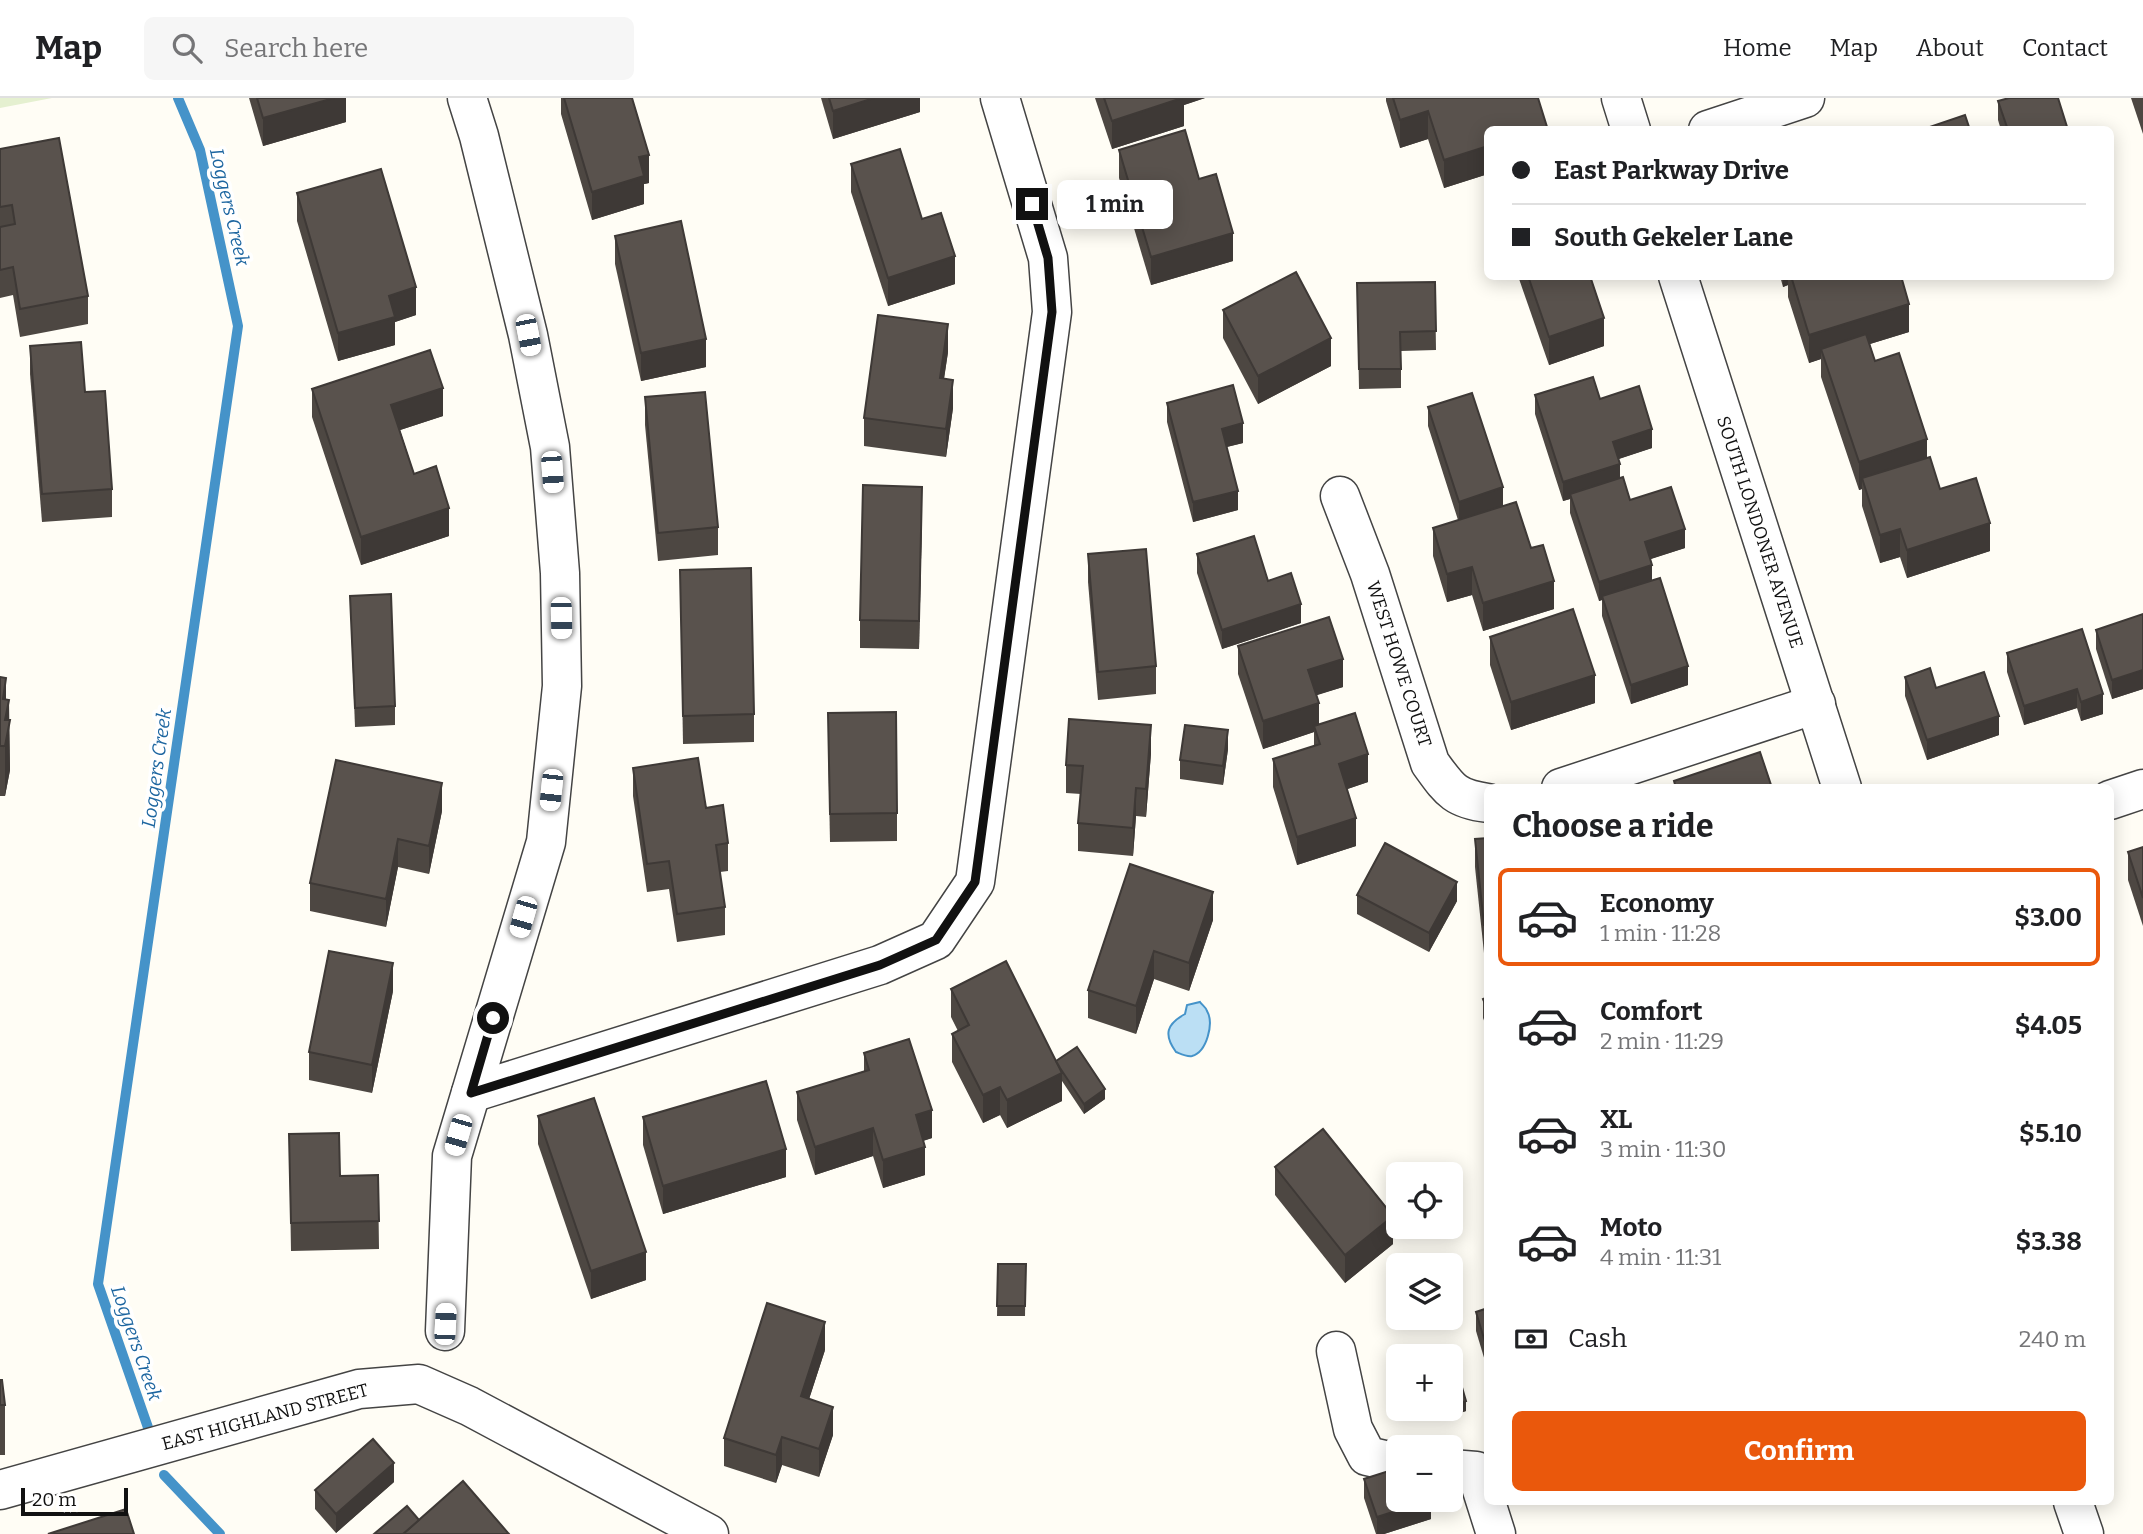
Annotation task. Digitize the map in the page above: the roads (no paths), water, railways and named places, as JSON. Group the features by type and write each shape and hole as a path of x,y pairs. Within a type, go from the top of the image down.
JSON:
{"street":[{"path":"445,1331 452,1157 546,842 562,686 560,573 550,447 528,335 479,136 467,98"},
{"path":"471,1093 880,965 936,940 975,882 1052,312 1048,258 1000,98"},
{"path":"1621,98 1630,126"},
{"path":"1720,126 1805,98"},
{"name":"SOUTH LONDONER AVENUE","path":"1679,280 1841,784"},
{"name":"WEST HOWE COURT","path":"1340,496 1370,574 1430,763 1444,783 1462,799 1484,802"},
{"path":"1572,784 1816,704"},
{"path":"2114,799 2143,789"},
{"path":"1336,1351 1353,1429 1367,1456 1386,1460"},
{"name":"EAST HIGHLAND STREET","path":"0,1490 359,1389 419,1384 469,1406 709,1534"},
{"path":"1463,1470 1496,1534"},
{"path":"2074,1505 2084,1534"}],"water":[{"path":"1200,1002 1209,1016 1208,1037 1202,1049 1192,1056 1176,1052 1169,1040 1169,1030 1174,1022 1185,1014 1187,1005"}],"waterway":[{"name":"Loggers Creek","path":"152,1439 98,1284 238,326 200,150 178,98"},
{"name":"Loggers Creek","path":"164,1475 220,1534"}]}
